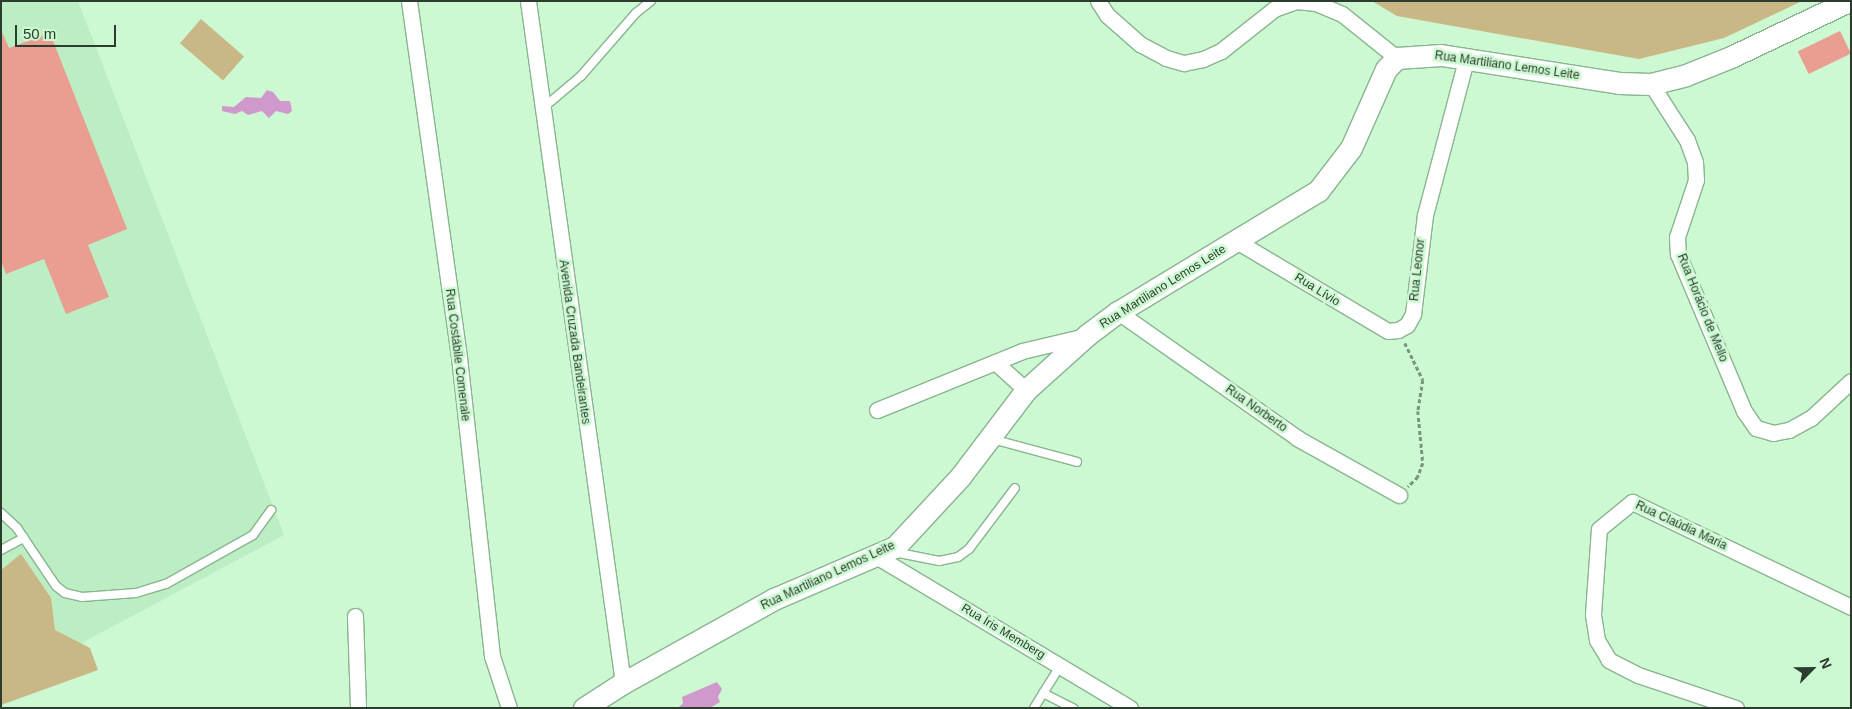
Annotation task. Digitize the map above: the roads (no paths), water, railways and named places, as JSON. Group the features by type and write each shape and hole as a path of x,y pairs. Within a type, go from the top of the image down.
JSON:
{"street":[{"name":"Rua Costábile Comenale","path":"408,1 459,357 492,656 509,708"},
{"name":"Avenida Cruzada Bandeirantes","path":"528,1 541,109 622,683"},
{"path":"1098,1 1107,15 1140,44 1166,58 1184,63 1203,59 1220,51 1274,8 1296,2 1316,3 1342,14 1397,58"},
{"name":"Rua Martiliano Lemos Leite","path":"584,708 622,683 774,599 895,547 925,518 1026,390 1087,335 1118,312 1238,242 1318,191 1337,171 1352,148 1386,69 1397,58 1441,55 1620,83 1651,84 1686,74 1733,56 1849,1"},
{"name":"Rua Leonor","path":"1398,330 1407,325 1413,314 1425,215 1466,60"},
{"name":"Rua Horácio de Mello","path":"1651,84 1687,140 1695,162 1696,180 1679,228 1678,254 1744,411 1756,428 1772,432 1789,430 1811,418 1851,381"},
{"name":"Rua Lívio","path":"1238,242 1354,313 1388,331 1398,330"},
{"name":"Rua Norberto","path":"1118,312 1297,438 1399,495"},
{"name":"Rua Martiliano Lemos Leite","path":"877,410 1042,345 1087,335"},
{"path":"995,362 1026,390"},
{"name":"Rua Claúdia Maria","path":"1736,708 1638,675 1609,660 1597,640 1593,614 1599,529 1632,502 1851,608"},
{"name":"Rua Íris Memberg","path":"881,553 1130,708"},
{"path":"355,616 358,708"}],"lane":[{"path":"541,109 581,76 636,13 651,1"},
{"path":"988,438 1077,462"},
{"path":"881,553 928,560 958,557 969,549 1015,488"},
{"path":"1,513 24,538 47,577 65,593 82,597 136,593 166,584 253,535 271,510"},
{"path":"1,550 24,538"},
{"path":"1034,708 1060,666"},
{"path":"1043,693 1073,708"}]}
